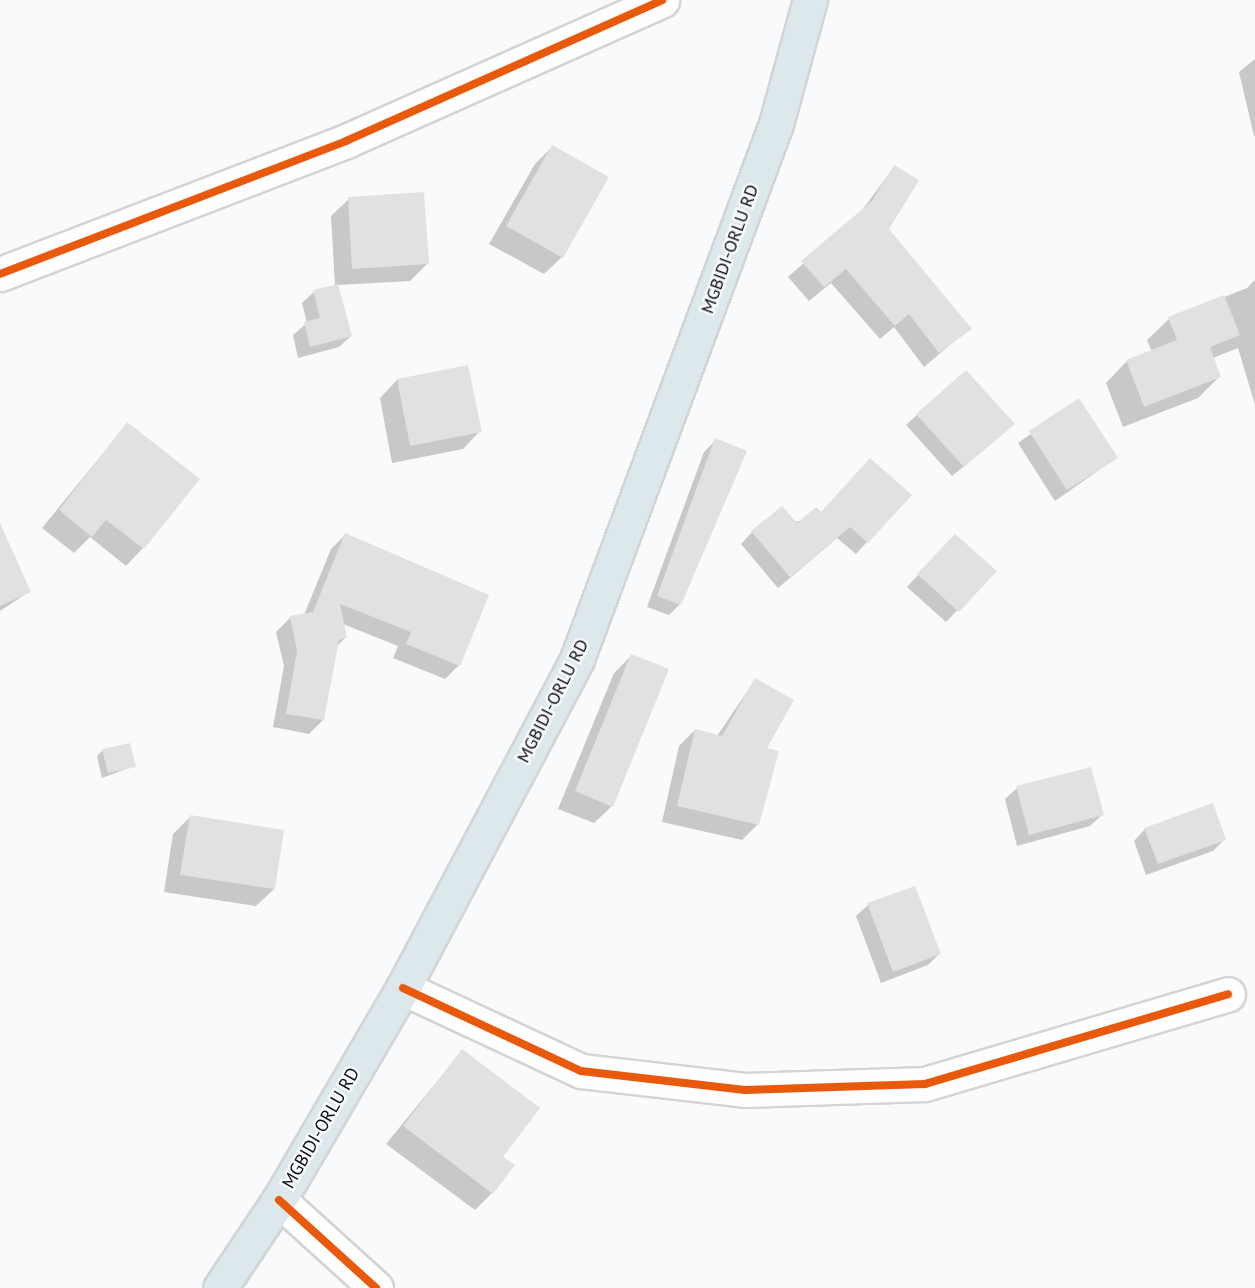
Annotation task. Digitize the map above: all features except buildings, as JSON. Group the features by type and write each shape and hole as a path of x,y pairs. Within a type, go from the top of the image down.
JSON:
{"main road":[{"name":"MGBIDI-ORLU RD","path":"220,1288 279,1200 403,988 577,659 776,124 810,0"}],"street":[{"path":"0,274 346,141 662,0"},
{"path":"403,988 581,1071 745,1090 925,1084 1228,994"},
{"path":"279,1200 376,1288"}],"cycle path":[{"path":"0,274 346,141 662,0"},
{"path":"403,988 581,1071 745,1090 925,1084 1228,994"},
{"path":"279,1200 376,1288"}]}
